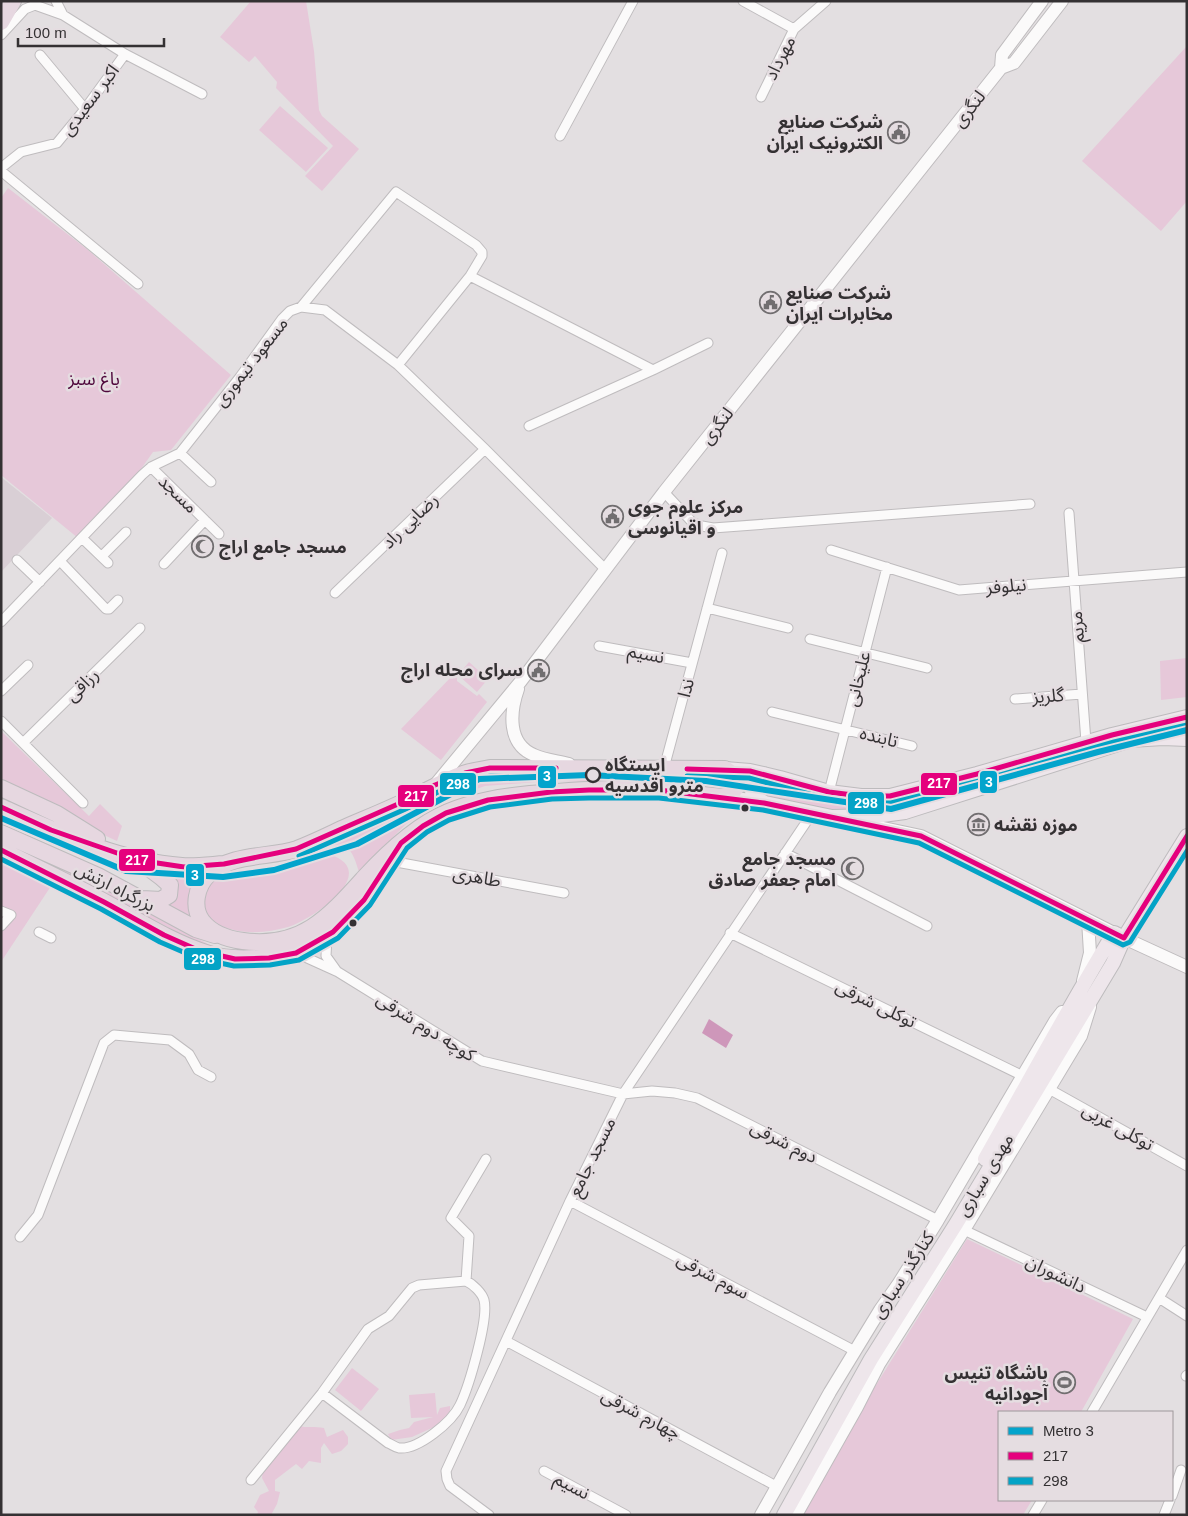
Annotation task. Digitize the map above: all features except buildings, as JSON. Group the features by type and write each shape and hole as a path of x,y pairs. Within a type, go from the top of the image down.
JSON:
{"highway":[{"path":"1,22 13,1"},
{"name":"بزرگراه ارتش","path":"1,807 51,830 137,860 184,866 224,864 296,849 414,797 435,785 465,773 490,768 725,769"},
{"path":"224,864 209,874 203,881 196,900 200,917 206,925 229,939 251,942 274,941 314,927 329,916 365,877 401,843 423,826 446,813 469,805 509,796 551,792 659,790 720,797 730,795 738,785 735,776 725,769"},
{"path":"1,788 57,814 120,855"},
{"name":"بزرگراه ارتش","path":"1,833 98,876 196,929 229,939"},
{"path":"1,850 104,902 164,935 200,951 222,957 240,959 269,958 296,953 327,936 364,900 401,843"},
{"path":"137,860 170,885 169,895 162,900 139,899"}],"main road":[{"path":"1042,1 1002,55 1001,68 1014,63 1062,1"},
{"name":"لنگری","path":"435,785 521,681 664,492 1001,68"},
{"path":"521,681 512,710 514,733 518,742 533,755 581,768"},
{"path":"725,769 764,774 829,792 890,796 1086,742 1187,717"},
{"path":"832,816 875,816 905,812 1131,740 1187,739"},
{"path":"764,774 755,779 752,791 765,804"},
{"path":"720,797 813,812 922,836 1088,920 1187,967"},
{"name":"مهدی سباری","path":"774,1515 863,1355 950,1219 1062,1024 1088,990 1113,963 1119,935 1187,836"},
{"path":"1088,920 1090,952 1088,990"},
{"name":"مهدی سباری","path":"784,1515 871,1359 956,1224 1088,990"},
{"name":"کنارگذر سباری","path":"761,1515 855,1351 938,1220 1055,1021 1088,990"},
{"name":"کنارگذر سباری","path":"796,1515 857,1408 879,1364 964,1230 1081,1036 1088,990"}],"street":[{"path":"56,1 63,15"},
{"path":"560,136 633,1"},
{"path":"743,1 794,30"},
{"name":"مهرداد","path":"761,97 794,30 826,1"},
{"path":"1,34 25,9 35,5 63,15 125,54 202,94"},
{"name":"اکبر سعیدی","path":"1,170 21,152 57,143 85,109 125,54"},
{"path":"40,55 85,109"},
{"path":"1,170 138,284"},
{"path":"301,307 396,192 482,252 482,256 470,276 398,365"},
{"path":"470,276 652,370"},
{"name":"مسعود تیموری","path":"2,618 40,582 142,475 151,467 180,453 282,320 290,311 301,307 325,310 398,365 605,569"},
{"path":"529,426 708,343"},
{"name":"رضایی راد","path":"335,593 485,449"},
{"path":"180,453 211,482"},
{"name":"مسجد","path":"151,467 219,534"},
{"path":"664,492 692,522 713,528 1030,504"},
{"name":"مریم","path":"1069,512 1086,742"},
{"name":"مسجد","path":"164,564 205,520"},
{"path":"82,538 105,560 126,532"},
{"name":"نیلوفر","path":"831,550 959,590 1187,572"},
{"name":"ندا","path":"664,768 722,553"},
{"path":"17,560 40,582"},
{"path":"60,561 106,609 109,609 118,600"},
{"name":"علیخانی","path":"829,792 887,567"},
{"path":"707,608 788,628"},
{"name":"رزاقی","path":"24,742 140,628"},
{"path":"810,639 927,668"},
{"name":"نسیم","path":"600,646 692,663"},
{"path":"1,690 28,665"},
{"name":"گلریز","path":"1015,699 1082,694"},
{"name":"تابنده","path":"772,712 912,746"},
{"path":"1,720 83,803"},
{"name":"مسجد جامع","path":"489,1515 450,1486 446,1471 570,1201 623,1094 813,812"},
{"path":"785,853 927,926"},
{"name":"طاهری","path":"391,861 564,893"},
{"path":"1,910 11,915 1,926"},
{"path":"39,932 51,938"},
{"name":"توکلی شرقی","path":"730,933 1023,1076"},
{"path":"327,936 326,956 338,972"},
{"name":"کوچه دوم شرقی","path":"296,953 338,972 482,1061 623,1094"},
{"path":"20,1237 38,1215 104,1043 114,1035 170,1040 189,1054 198,1070 211,1077"},
{"name":"توکلی غربی","path":"1049,1089 1187,1166"},
{"name":"دوم شرقی","path":"623,1094 652,1091 675,1093 697,1098 938,1220"},
{"path":"466,1281 468,1234 450,1218 486,1159"},
{"name":"سوم شرقی","path":"570,1201 855,1351"},
{"name":"دانشوران","path":"964,1230 1147,1317"},
{"path":"1093,1411 1187,1250"},
{"path":"251,1480 322,1393 368,1329 389,1316 412,1288 420,1284 466,1281 471,1283 484,1300 480,1345 460,1406 444,1426 429,1437 409,1446 398,1448 388,1443 322,1393"},
{"path":"1159,1298 1187,1316"},
{"name":"چهارم شرقی","path":"506,1341 776,1486"},
{"path":"1173,1493 1181,1470"},
{"name":"نسیم","path":"544,1471 626,1515"},
{"path":"1033,1515 1041,1501"},
{"path":"1164,1515 1170,1501"}],"shaded area":[{"path":"1,477 52,518 1,572"},
{"path":"709,1019 733,1035 726,1048 702,1033"}],"green space":[{"path":"251,1 306,1 314,51 319,110 322,116 359,149 322,191 305,176 333,146 276,88 277,82 255,56 249,62 220,37"},
{"path":"1186,47 1187,201 1161,231 1082,161"},
{"path":"280,106 328,148 306,172 259,130"},
{"name":"باغ سبز","path":"8,188 88,250 231,375 171,450 153,452 141,469 78,538 1,475 1,198"},
{"path":"1187,658 1187,697 1161,700 1160,661"},
{"path":"469,662 488,679 477,692 458,675"},
{"path":"453,675 457,677 457,681 477,696 479,694 487,702 441,760 401,729"},
{"path":"1,731 89,816 100,804 122,826 117,841 93,830 65,809 1,779"},
{"path":"1030,766 906,809 844,813 762,797 757,786 764,781 841,805 892,806 919,800"},
{"path":"477,775 689,779 724,777 729,778 729,788 677,784 551,781 485,786 462,794 471,777"},
{"path":"463,778 456,795 442,801 405,825 359,872 354,858 348,849 332,845 324,846 413,810"},
{"path":"1,840 116,894 208,944 261,956 201,948 1,842"},
{"path":"329,854 344,862 349,872 346,883 326,905 313,915 299,922 272,931 246,932 221,926 206,912 205,904 208,885 218,877"},
{"path":"1,862 51,886 1,962"},
{"path":"166,875 197,877 191,919 163,905"},
{"path":"967,1239 1133,1319 1082,1411 998,1411 998,1501 1031,1501 1023,1515 800,1515 848,1430"},
{"path":"352,1368 379,1389 361,1411 335,1390"},
{"path":"435,1393 437,1415 440,1408 450,1406 450,1415 434,1427 412,1437 391,1440 388,1434 409,1428 414,1422 433,1417 411,1418 409,1395"},
{"path":"298,1426 324,1428 327,1437 343,1430 348,1437 348,1444 341,1451 332,1454 324,1443 321,1448 321,1463 309,1461 302,1469 296,1464 275,1480 275,1491 280,1492 277,1504 271,1515 257,1515 258,1512 254,1507 260,1495 269,1491 262,1478 263,1470"}],"metro line":[{"name":"3","path":"1,818 126,871 223,877 274,870 357,844 479,779 589,775 706,781 891,809 1098,752 1187,730"}],"transit line":[{"name":"217","path":"687,769 750,771 829,792 861,796 890,796 977,774 1112,735 1187,717"},
{"name":"298","path":"687,776 749,778 828,799 860,803 891,803 979,781 1114,742 1187,725"},
{"name":"217","path":"1,807 51,830 137,860 184,867 224,864 296,849 465,773 490,768 556,768"},
{"name":"298","path":"299,856 467,780 491,776 556,776"},
{"name":"217","path":"1,850 104,902 164,935 200,951 235,959 269,958 296,953 333,932 364,900 401,843 423,826 446,813 488,800 551,792 659,790 764,803 921,836 1124,938 1187,836"},
{"name":"298","path":"1,859 101,909 160,942 197,958 234,966 270,965 299,960 338,938 370,905 407,848 427,832 449,820 490,807 552,799 659,798 763,810 919,843 1123,945 1130,942 1187,851"}],"place":[{"name":"شرکت صنایع الکترونیک ایران","path":"899,132"},
{"name":"شرکت صنایع مخابرات ایران","path":"770,303"},
{"name":"مرکز علوم جوی و اقیانوسی","path":"612,517"},
{"name":"مسجد جامع اراج","path":"203,547"},
{"name":"سرای محله اراج","path":"539,670"},
{"name":"ایستگاه مترو اقدسیه","path":"593,775"},
{"name":"موزه نقشه","path":"978,825"},
{"name":"مسجد جامع امام جعفر صادق","path":"852,869"},
{"name":"باشگاه تنیس آجودانیه","path":"1064,1383"}]}
